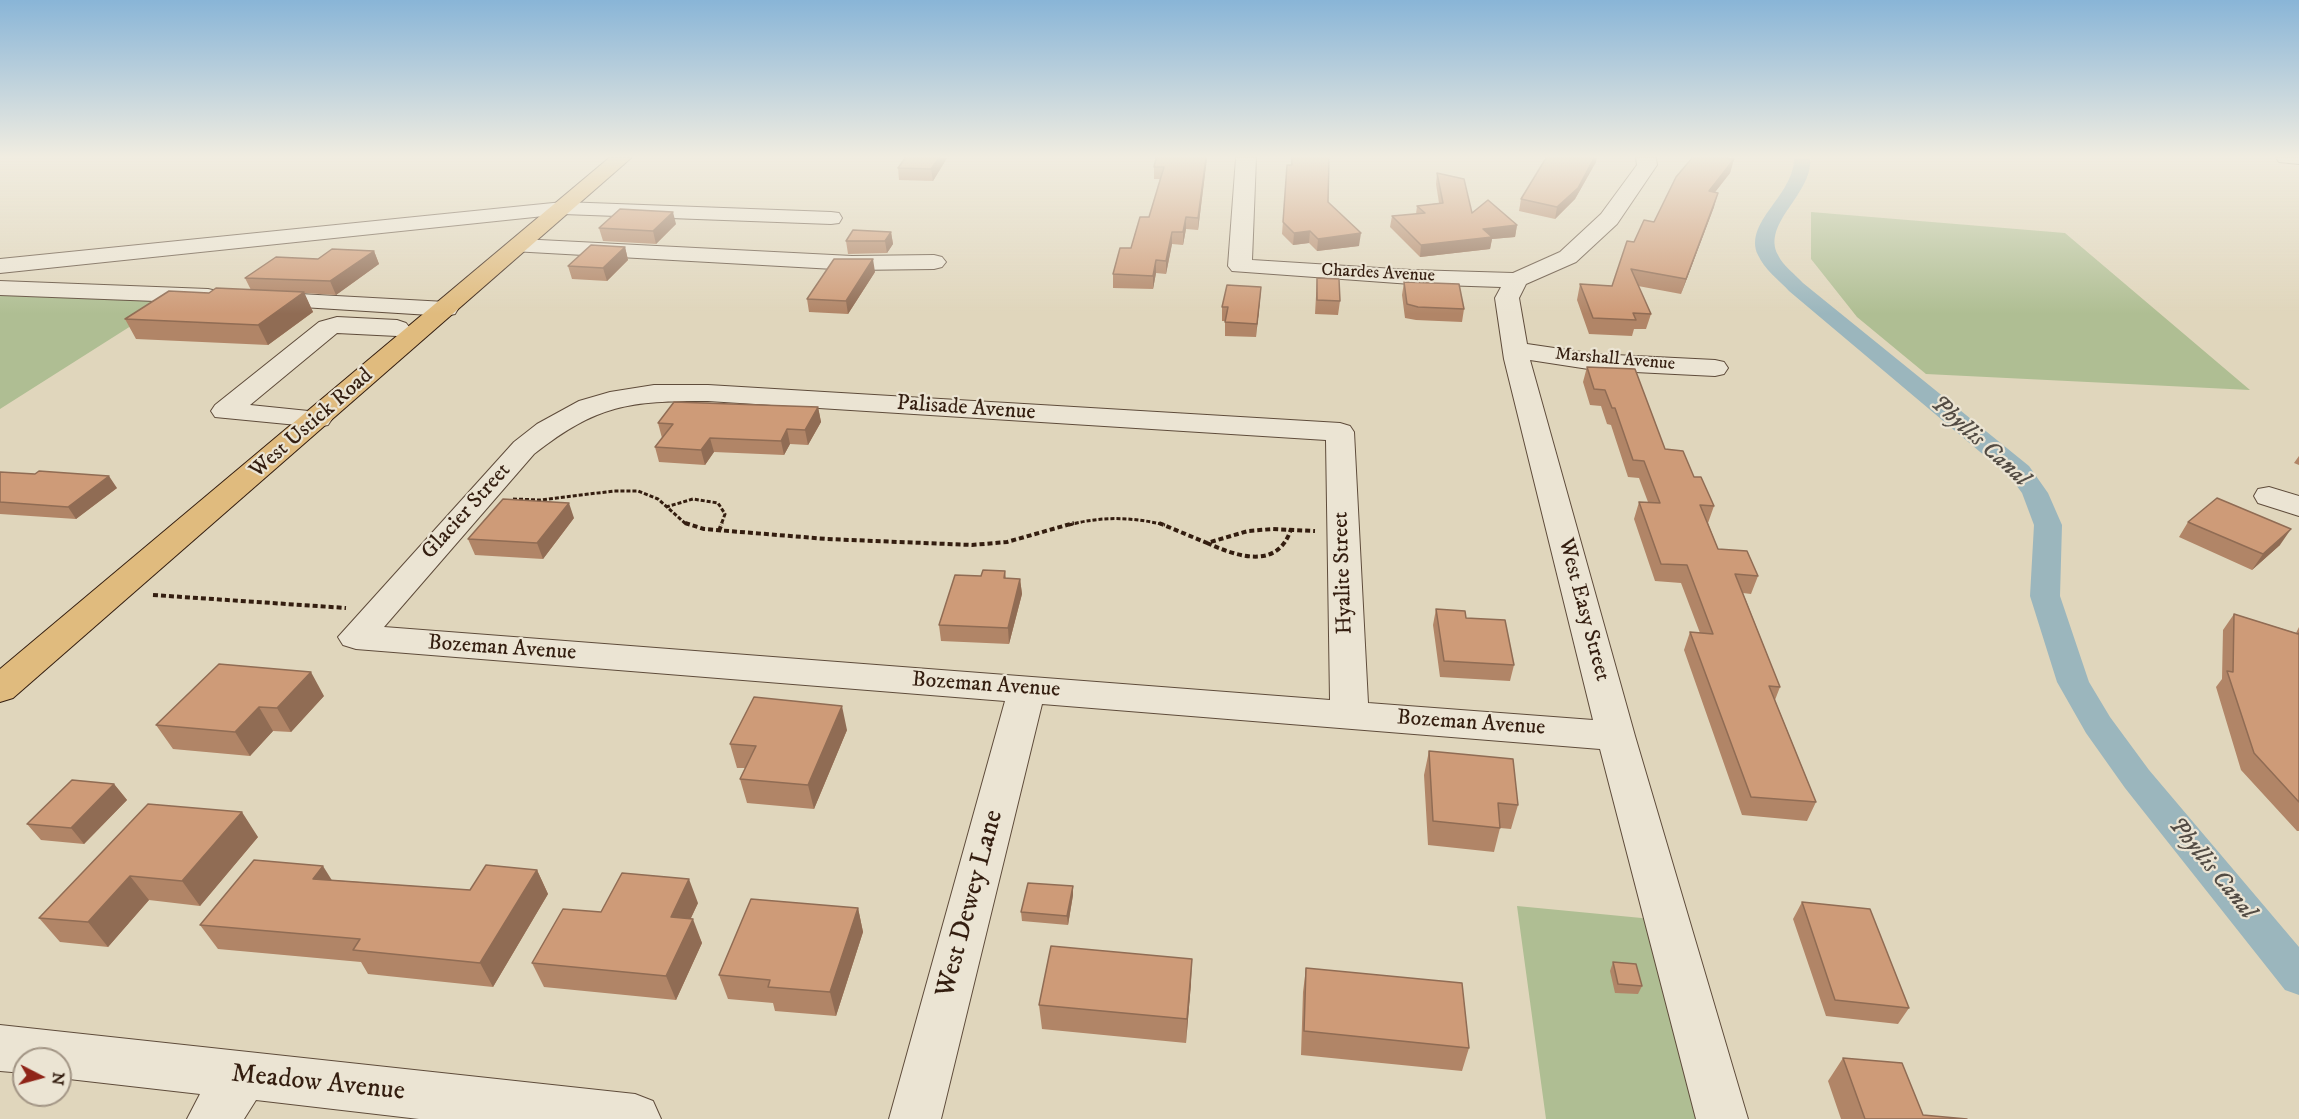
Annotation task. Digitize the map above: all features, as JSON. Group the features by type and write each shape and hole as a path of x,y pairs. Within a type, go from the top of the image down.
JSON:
{"main road":[{"name":"West Ustick Road","path":"0,689 560,210"}],"street":[{"path":"1,280 36,263 542,210"},
{"path":"622,210 831,218"},
{"name":"Chardes Avenue","path":"1243,210 1240,266 1411,277 1516,280"},
{"path":"1516,280 1568,257 1609,219 1615,210"},
{"path":"520,246 852,263 934,262"},
{"path":"1,280 240,298 446,309"},
{"name":"West Easy Street","path":"1516,280 1507,298 1515,350 1616,736 1722,1119"},
{"path":"318,419 225,411 328,327 337,325 423,329"},
{"name":"Marshall Avenue","path":"1515,350 1595,362 1715,368"},
{"name":"Palisade Avenue","path":"593,404 644,394 708,393 1340,432"},
{"name":"Glacier Street","path":"368,624 524,448 547,429 593,404"},
{"name":"Hyalite Street","path":"1340,432 1349,715"},
{"path":"2269,496 2299,507"},
{"name":"Bozeman Avenue","path":"368,624 1027,690 1616,736"},
{"name":"West Dewey Lane","path":"915,1119 1027,690"},
{"name":"Meadow Avenue","path":"0,1048 635,1119"},
{"path":"213,1119 244,1076"}],"path":[{"path":"481,497 540,500 614,490 632,490 648,494 687,525 719,531 972,545 1007,542 1089,519 1120,517 1164,524 1236,556 1258,557 1280,550 1286,544 1291,529"},
{"path":"666,507 693,499 718,503 725,514 719,531"},
{"path":"1207,543 1227,534 1250,528 1343,533"},
{"path":"115,592 368,624"}],"green space":[{"path":"1811,212 2065,233 2250,390 1926,374 1857,317 1811,259"},
{"path":"0,285 175,298 0,409"},
{"path":"1517,906 1652,919 1699,1119 1546,1119"}],"building":[{"path":"619,210 673,212 653,231 599,228"},
{"path":"1151,210 1199,210 1198,218 1186,217 1183,232 1172,232 1166,261 1156,260 1153,276 1113,274 1120,248 1131,248 1140,217 1149,217"},
{"path":"1284,210 1337,210 1361,233 1318,239 1310,231 1294,233 1283,222"},
{"path":"1422,210 1471,210 1472,213 1475,210 1500,210 1517,225 1483,229 1492,237 1421,245 1392,216 1425,213"},
{"path":"1660,210 1712,210 1686,279 1631,269 1651,314 1633,313 1636,320 1593,318 1580,284 1612,286 1627,241 1634,242 1644,220 1654,222"},
{"path":"853,230 891,232 885,241 846,241"},
{"path":"591,245 625,247 603,268 568,266"},
{"path":"332,249 374,251 330,281 245,278 276,257 318,259"},
{"path":"834,259 873,259 846,301 807,299"},
{"path":"1317,278 1339,279 1340,301 1317,300"},
{"path":"1404,282 1459,284 1464,309 1418,307 1407,304"},
{"path":"1227,285 1261,287 1257,324 1225,322 1228,307 1222,307"},
{"path":"216,288 304,292 258,325 125,319 169,291 209,293"},
{"path":"1587,367 1635,369 1665,449 1683,451 1694,477 1701,477 1714,506 1700,505 1718,549 1747,551 1758,576 1735,574 1780,687 1769,686 1816,802 1751,797 1690,632 1713,634 1687,565 1661,564 1639,502 1660,503 1644,461 1633,460 1615,408 1612,408 1605,390 1594,389"},
{"path":"674,402 818,407 805,430 787,429 781,441 710,438 701,450 655,447 673,424 658,423"},
{"path":"39,471 109,476 68,507 0,502 0,472 35,474"},
{"path":"2217,498 2291,529 2263,554 2188,522"},
{"path":"503,499 569,503 537,543 468,539"},
{"path":"983,570 1005,571 1004,578 1020,579 1008,628 939,625 955,575 981,576"},
{"path":"1436,609 1465,611 1466,618 1505,620 1514,665 1444,661"},
{"path":"2234,614 2299,633 2299,802 2254,753 2227,671 2233,672"},
{"path":"219,664 311,672 277,708 259,707 235,732 156,725"},
{"path":"754,697 842,706 808,785 740,779 756,746 730,744"},
{"path":"1429,751 1513,759 1518,805 1498,803 1500,828 1433,821"},
{"path":"72,780 114,784 71,828 27,824"},
{"path":"148,804 242,812 182,881 130,876 88,922 39,918"},
{"path":"254,860 323,866 313,879 470,890 486,865 537,870 480,963 353,950 360,939 200,925"},
{"path":"622,873 689,879 671,917 693,919 666,976 532,963 563,909 601,912"},
{"path":"1028,883 1073,886 1067,916 1021,912"},
{"path":"751,899 858,908 830,992 768,987 770,980 719,975"},
{"path":"1802,902 1870,909 1909,1008 1835,1000"},
{"path":"1051,946 1192,959 1187,1019 1039,1005"},
{"path":"1613,962 1636,964 1642,986 1618,984"},
{"path":"1306,968 1462,983 1469,1048 1304,1031"},
{"path":"1843,1058 1902,1063 1923,1115 1967,1119 1865,1119"}],"waterway":[{"name":"Phyllis Canal","path":"1779,210 1766,231 1764,244 1768,256 1778,268 1796,287 2020,472 2035,493 2048,525 2045,596 2073,682 2098,725 2137,779 2299,977"}]}
